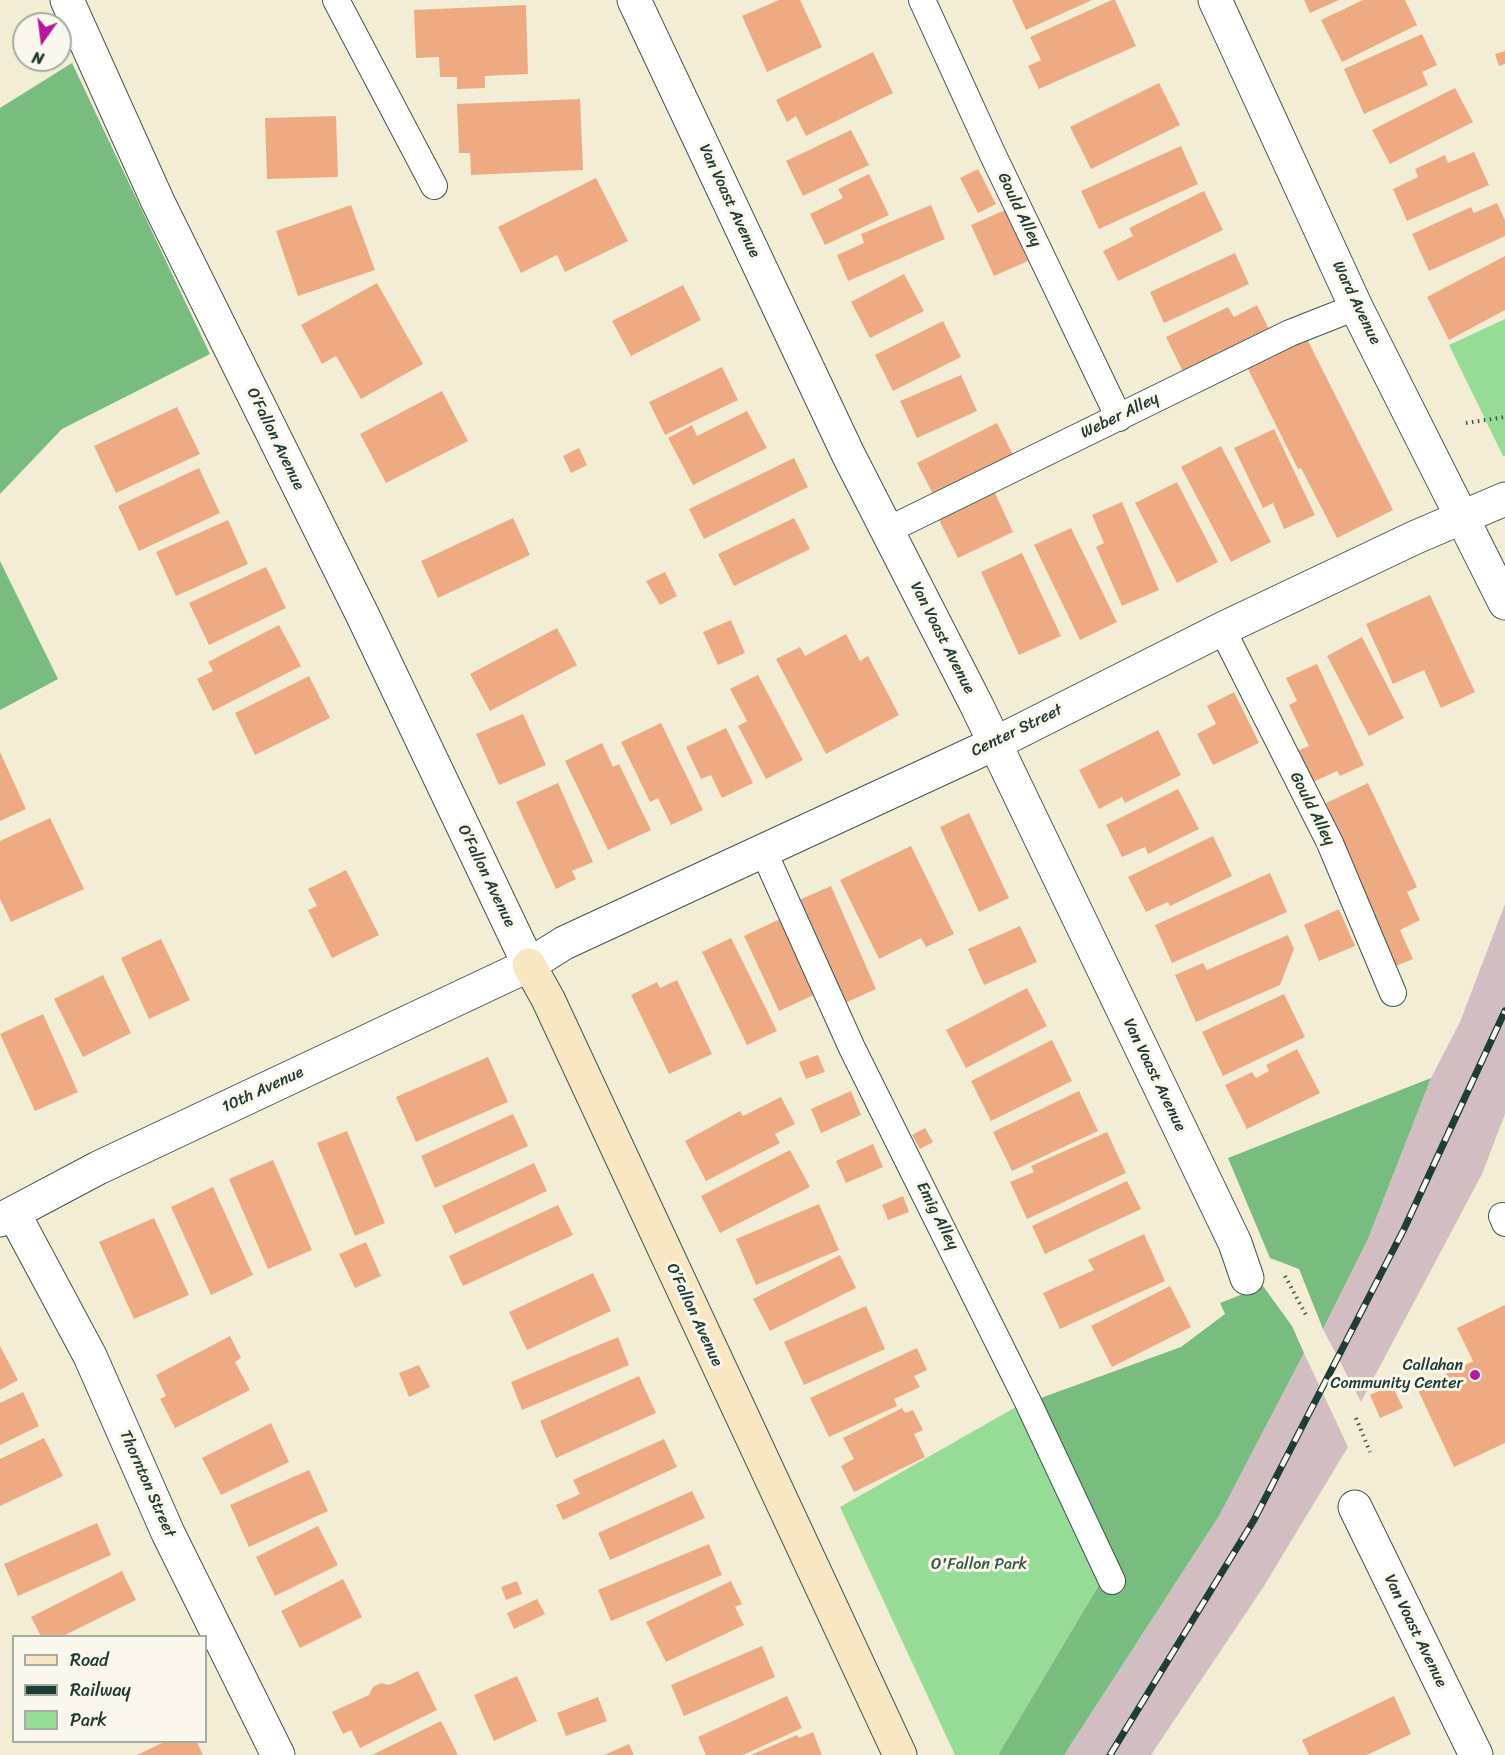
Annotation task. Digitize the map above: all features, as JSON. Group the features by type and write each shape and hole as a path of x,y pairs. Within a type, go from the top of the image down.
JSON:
{"street":[{"name":"O’Fallon Avenue","path":"67,0 158,202 382,657 529,965 548,999 900,1755"},
{"name":"Van Voast Avenue","path":"634,0 886,531 994,744 1235,1243 1247,1278"},
{"name":"Ward Avenue","path":"1215,0 1356,307 1505,603"},
{"name":"Center Street","path":"529,965 564,944 994,744 1222,629 1505,499"},
{"name":"10th Avenue","path":"7,1217 108,1163 529,965"},
{"name":"Thornton Street","path":"7,1217 90,1356 168,1533 278,1755"},
{"name":"Van Voast Avenue","path":"1355,1507 1476,1755"}],"lane":[{"path":"336,0 434,186"},
{"name":"Gould Alley","path":"922,0 992,153 1119,418"},
{"name":"Weber Alley","path":"886,531 1290,333 1356,307"},
{"name":"Gould Alley","path":"1222,629 1330,843 1394,993"},
{"name":"Emig Alley","path":"763,850 852,1048 1027,1400 1112,1581"}],"path":[{"path":"1466,423 1505,417"},
{"path":"1282,1269 1306,1315"},
{"path":"1356,1418 1370,1452"}],"shaded area":[{"path":"1505,904 1505,1114 1482,1174 1361,1402 1323,1329 1368,1239 1431,1078 1460,1022"},
{"path":"1304,1353 1348,1447 1264,1586 1151,1755 1064,1755 1219,1516"}],"green space":[{"path":"72,63 210,354 62,429 0,494 0,108 58,72 72,72"},
{"path":"1505,319 1505,456 1503,456 1449,345"},
{"path":"0,561 58,679 0,710"},
{"path":"1431,1078 1368,1239 1323,1329 1299,1269 1270,1258 1228,1158"},
{"path":"1263,1286 1292,1326 1304,1353 1219,1516 1064,1755 998,1755 1100,1583 1016,1407 1181,1347 1225,1314 1220,1303"},
{"name":"O'Fallon Park","path":"1016,1407 1100,1583 998,1755 955,1755 840,1507"}],"building":[{"path":"779,0 800,0 822,47 767,72 742,16"},
{"path":"1012,0 1092,0 1026,30"},
{"path":"1115,0 1136,46 1039,89 1028,66 1041,60 1030,37"},
{"path":"1304,0 1339,0 1310,13"},
{"path":"1363,0 1405,0 1417,25 1342,62 1321,20"},
{"path":"526,5 528,74 485,76 485,88 457,89 457,77 440,77 439,57 416,58 414,10"},
{"path":"1422,34 1437,65 1422,72 1428,85 1364,114 1344,69"},
{"path":"1505,51 1505,64 1499,66 1495,54"},
{"path":"873,52 893,93 806,136 796,116 787,122 776,100"},
{"path":"1159,83 1180,125 1091,169 1070,127"},
{"path":"1455,88 1473,122 1390,164 1372,130"},
{"path":"580,99 583,170 471,175 470,153 459,153 457,104"},
{"path":"336,116 338,177 267,179 265,118"},
{"path":"851,130 869,165 803,196 786,161"},
{"path":"1181,146 1198,184 1099,229 1081,191"},
{"path":"1474,152 1489,185 1407,221 1393,189 1418,177 1415,169 1445,155 1448,163"},
{"path":"978,169 996,204 978,213 960,178"},
{"path":"869,174 889,215 825,245 810,214 843,198 838,189"},
{"path":"596,178 628,241 565,272 557,255 521,273 498,227"},
{"path":"1204,191 1223,230 1118,281 1103,251 1133,236 1129,228"},
{"path":"1497,203 1505,220 1505,236 1429,271 1412,234 1471,207 1474,213"},
{"path":"351,205 375,270 298,296 276,231"},
{"path":"931,205 945,239 848,281 837,255 864,243 861,234"},
{"path":"1005,210 1028,261 994,276 971,225"},
{"path":"1235,253 1249,284 1164,323 1150,292"},
{"path":"1505,256 1505,310 1449,340 1427,297"},
{"path":"904,274 924,311 870,338 851,302"},
{"path":"377,283 423,364 361,399 336,356 322,364 301,325"},
{"path":"683,285 701,320 631,356 612,321"},
{"path":"1257,305 1272,335 1186,378 1166,337 1228,307 1234,317"},
{"path":"943,321 961,357 893,391 875,355"},
{"path":"1306,337 1393,510 1337,538 1301,468 1298,469 1247,367"},
{"path":"722,367 738,400 665,435 649,402"},
{"path":"961,375 977,411 917,438 900,401"},
{"path":"442,391 468,441 386,483 360,434"},
{"path":"177,407 200,454 116,493 94,446"},
{"path":"747,411 767,448 693,485 668,438 692,425 697,436"},
{"path":"997,423 1013,455 933,494 917,463"},
{"path":"1274,429 1315,515 1284,529 1273,503 1263,508 1234,448"},
{"path":"1221,446 1271,542 1231,562 1181,467"},
{"path":"579,448 587,465 571,473 563,456"},
{"path":"794,458 808,487 704,539 689,509"},
{"path":"199,468 220,513 139,551 118,506"},
{"path":"1177,482 1218,562 1177,583 1135,503"},
{"path":"994,491 1013,532 958,558 936,514"},
{"path":"1122,502 1159,590 1122,606 1096,547 1104,543 1092,515"},
{"path":"513,518 530,555 438,598 421,561"},
{"path":"794,518 810,549 734,586 718,554"},
{"path":"228,520 248,564 176,596 156,552"},
{"path":"1071,528 1117,622 1080,640 1034,545"},
{"path":"1022,553 1061,636 1019,655 981,572"},
{"path":"266,567 286,608 209,645 189,603"},
{"path":"665,572 677,596 660,605 646,581"},
{"path":"1430,595 1475,692 1441,708 1424,670 1393,684 1366,624"},
{"path":"731,620 745,653 718,665 703,632"},
{"path":"279,625 301,666 213,711 197,679 213,671 208,662"},
{"path":"557,628 577,665 490,711 470,674"},
{"path":"846,634 860,661 868,656 899,715 826,754 776,659 800,647 805,656"},
{"path":"1362,637 1404,718 1369,736 1327,656"},
{"path":"1317,664 1364,765 1340,776 1337,771 1309,784 1294,752 1309,746 1289,705 1297,701 1286,678"},
{"path":"758,675 803,760 766,779 738,726 747,721 730,689"},
{"path":"309,676 330,718 255,755 235,713"},
{"path":"1234,692 1259,743 1213,765 1197,734 1216,724 1207,706"},
{"path":"523,714 546,765 499,785 476,734"},
{"path":"661,723 703,810 671,825 658,798 650,802 621,742"},
{"path":"726,728 753,783 722,798 711,775 701,779 686,747"},
{"path":"1158,730 1181,775 1125,803 1122,797 1099,809 1079,770"},
{"path":"602,743 613,767 619,764 651,830 608,850 565,761"},
{"path":"0,752 26,809 0,821"},
{"path":"558,783 593,862 572,871 576,879 556,889 516,802"},
{"path":"1368,783 1417,887 1407,892 1420,920 1400,930 1413,959 1396,966 1352,875 1357,872 1324,804"},
{"path":"1178,789 1199,829 1148,854 1145,847 1122,857 1106,825"},
{"path":"969,813 1009,898 979,912 940,827"},
{"path":"50,818 84,889 11,922 0,899 0,841"},
{"path":"1213,836 1232,876 1170,906 1168,902 1146,912 1128,877"},
{"path":"911,846 954,934 926,947 921,938 879,959 840,880"},
{"path":"346,870 379,935 332,958 308,910 317,906 308,889"},
{"path":"1270,873 1287,912 1172,963 1155,925"},
{"path":"831,886 876,989 845,1003 799,900"},
{"path":"1339,909 1355,946 1319,961 1304,925"},
{"path":"780,919 816,994 779,1011 744,936"},
{"path":"1020,926 1037,962 984,985 968,949"},
{"path":"1288,935 1294,949 1280,985 1196,1022 1175,975 1203,963 1207,970"},
{"path":"731,938 777,1031 747,1045 702,952"},
{"path":"161,939 190,1000 149,1019 121,958"},
{"path":"103,975 131,1033 83,1057 54,999"},
{"path":"677,980 712,1054 669,1074 631,995 657,982 660,988"},
{"path":"1027,988 1047,1026 966,1068 946,1030"},
{"path":"1284,994 1305,1037 1223,1076 1202,1032"},
{"path":"43,1014 78,1092 35,1111 0,1034"},
{"path":"1052,1040 1072,1081 991,1121 971,1081"},
{"path":"1297,1049 1320,1093 1247,1129 1225,1085 1252,1072 1256,1078 1269,1071 1266,1065"},
{"path":"818,1055 825,1072 806,1079 799,1062"},
{"path":"488,1057 508,1102 416,1142 396,1097"},
{"path":"851,1091 861,1115 821,1133 811,1109"},
{"path":"1079,1091 1098,1131 1012,1171 993,1132"},
{"path":"781,1097 795,1124 775,1134 780,1143 706,1181 685,1141 740,1111 743,1116"},
{"path":"513,1114 528,1146 435,1188 421,1156"},
{"path":"925,1128 933,1142 920,1149 912,1135"},
{"path":"347,1131 385,1223 355,1236 317,1143"},
{"path":"1107,1132 1126,1173 1027,1219 1010,1182 1034,1172 1031,1166"},
{"path":"873,1144 883,1167 846,1183 836,1161"},
{"path":"790,1150 810,1187 720,1233 701,1196"},
{"path":"273,1160 312,1250 268,1269 229,1179"},
{"path":"534,1163 547,1191 455,1234 442,1206"},
{"path":"1127,1181 1141,1209 1045,1254 1032,1226"},
{"path":"213,1187 253,1275 211,1295 171,1207"},
{"path":"903,1196 909,1212 888,1220 882,1205"},
{"path":"819,1204 839,1250 756,1285 736,1239"},
{"path":"558,1205 573,1235 463,1286 449,1256"},
{"path":"154,1218 189,1295 134,1319 99,1242"},
{"path":"1144,1234 1165,1281 1060,1329 1043,1293 1094,1270 1088,1260"},
{"path":"366,1242 381,1276 355,1288 339,1254"},
{"path":"840,1255 856,1288 770,1331 753,1299"},
{"path":"593,1273 611,1311 527,1350 509,1312"},
{"path":"1170,1286 1191,1327 1112,1367 1091,1326"},
{"name":"Callahan Community Center","path":"1505,1305 1505,1443 1454,1467 1417,1388 1473,1361 1457,1328"},
{"path":"866,1306 885,1349 804,1385 784,1342"},
{"path":"230,1336 241,1358 235,1362 250,1390 175,1428 160,1399 166,1396 156,1375"},
{"path":"618,1337 629,1365 522,1410 511,1382"},
{"path":"0,1346 18,1380 0,1390"},
{"path":"917,1348 927,1370 914,1376 920,1387 894,1399 897,1406 829,1437 810,1398"},
{"path":"419,1365 430,1387 409,1397 399,1373"},
{"path":"639,1376 656,1413 556,1458 540,1421"},
{"path":"1392,1385 1403,1408 1380,1418 1370,1395"},
{"path":"23,1392 39,1426 0,1445 0,1403"},
{"path":"902,1408 905,1413 913,1410 923,1430 914,1434 925,1457 854,1492 841,1466 854,1459 843,1438"},
{"path":"271,1423 289,1462 221,1495 202,1458"},
{"path":"44,1438 63,1476 0,1506 0,1459"},
{"path":"664,1439 677,1467 563,1520 556,1505 580,1494 573,1480"},
{"path":"309,1470 328,1511 249,1547 230,1505"},
{"path":"692,1491 705,1518 610,1560 598,1533"},
{"path":"97,1523 111,1555 18,1596 4,1564"},
{"path":"318,1526 338,1565 275,1596 256,1557"},
{"path":"709,1544 722,1575 611,1621 598,1590"},
{"path":"122,1571 136,1600 65,1635 40,1635 31,1617"},
{"path":"343,1579 362,1617 300,1648 281,1611"},
{"path":"517,1581 522,1594 506,1600 501,1587"},
{"path":"731,1581 742,1604 735,1607 744,1625 666,1662 646,1622"},
{"path":"537,1599 545,1614 514,1629 507,1613"},
{"path":"762,1646 775,1677 684,1716 671,1685"},
{"path":"418,1671 437,1710 360,1748 351,1730 343,1734 332,1712 369,1695 373,1687 381,1683 389,1685"},
{"path":"517,1676 537,1721 494,1741 474,1695"},
{"path":"787,1696 802,1728 743,1755 706,1755 698,1737"},
{"path":"1394,1696 1411,1734 1367,1755 1309,1755 1302,1740"},
{"path":"598,1697 607,1721 566,1736 557,1713"},
{"path":"441,1721 458,1755 372,1755"},
{"path":"813,1732 822,1755 751,1755 797,1735 799,1738"},
{"path":"162,1743 197,1743 203,1755 137,1755"},
{"path":"629,1744 634,1755 604,1755"}],"railway":[{"path":"1110,1755 1254,1520 1404,1229 1505,1011"}],"place":[{"name":"Callahan Community Center","path":"1475,1375"}]}
